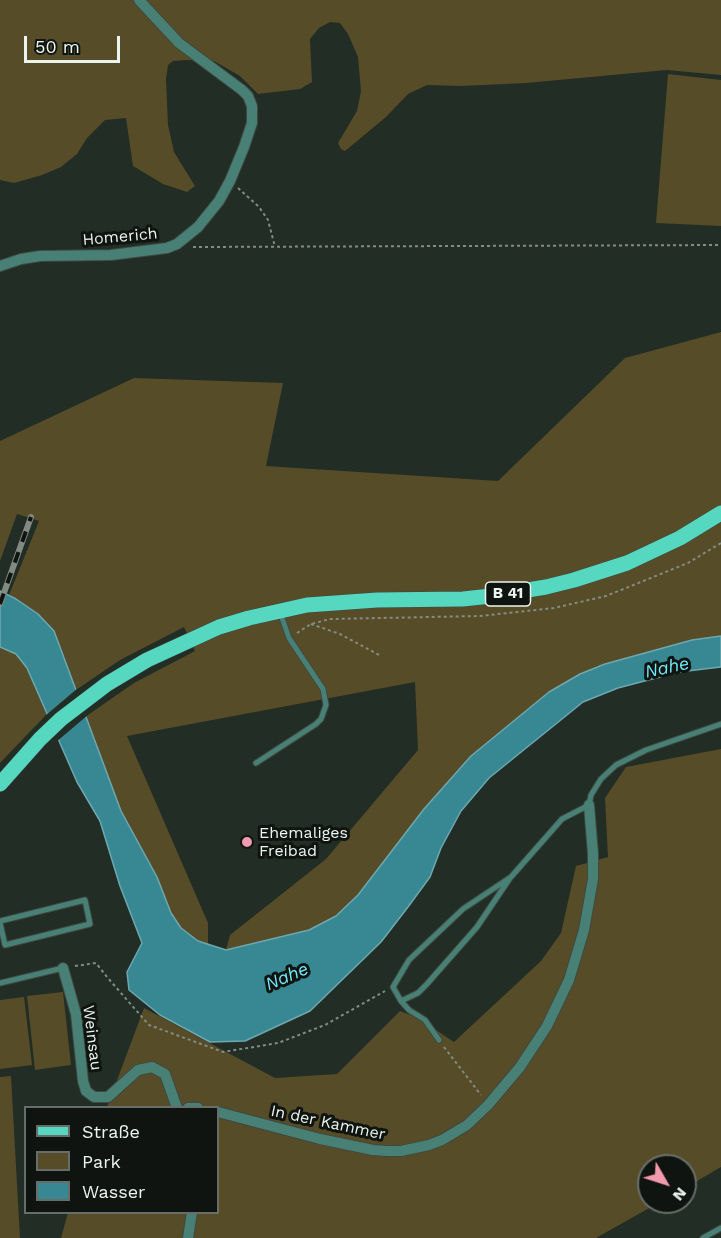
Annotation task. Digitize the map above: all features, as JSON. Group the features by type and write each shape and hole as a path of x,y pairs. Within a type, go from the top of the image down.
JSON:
{"main road":[{"name":"B 41","path":"1,783 40,739 83,701 126,671 219,627 280,610 337,602 491,596 546,587 600,572 635,559 680,538 721,513"}],"street":[{"name":"Homerich","path":"0,266 40,256 111,255 167,248 177,244 208,215 230,182 252,123 252,106 248,96 179,42 139,0"},
{"name":"In der Kammer","path":"219,1113 320,1139 387,1151 415,1148 442,1140 467,1125 489,1105 520,1067 547,1026 569,980 588,914 593,879 589,805"},
{"name":"Weinsau","path":"63,968 76,1014 86,1091 94,1097 108,1097 138,1070 152,1067 165,1074 177,1106"},
{"path":"188,1238 192,1214"}],"lane":[{"path":"256,763 316,724 321,719 326,705 323,689 289,638 280,610"},
{"path":"401,1001 418,993 428,984 477,927 511,877 562,819 589,805 591,795 601,779 616,765 698,730 721,724"},
{"path":"439,1040 425,1020 409,1010 401,1001 393,987 409,960 463,909 511,877"},
{"path":"85,900 90,924 5,945 0,922 85,900"},
{"path":"0,983 63,968"},
{"path":"704,1238 721,1228"}],"path":[{"path":"230,182 259,207 268,220 275,247"},
{"path":"190,247 721,246"},
{"path":"311,624 340,634 381,656"},
{"path":"63,968 96,963 148,1025 223,1052 278,1043 315,1029 393,987"},
{"path":"439,1040 489,1105"}],"green space":[{"path":"0,0 721,0 721,75 667,70 526,83 427,85 408,94 386,117 345,151 338,143 357,111 361,91 358,57 348,34 340,23 330,22 319,28 310,39 312,82 300,89 258,94 240,76 214,61 173,61 168,65 166,79 168,125 174,152 195,186 187,192 163,184 133,166 126,118 105,120 87,138 77,154 61,167 14,183 0,180"},
{"path":"668,74 721,80 721,226 656,223"},
{"path":"721,332 721,636 692,640 605,664 580,674 549,692 471,756 424,809 358,895 336,916 309,930 226,950 230,935 326,859 418,750 415,682 127,736 208,923 208,946 181,928 170,913 157,877 121,811 85,717 134,683 195,651 184,627 120,660 76,690 54,631 9,595 39,521 17,514 0,561 0,441 134,378 283,383 266,466 498,481 625,358"},
{"path":"0,647 16,654 27,668 47,714 0,763"},
{"path":"721,749 721,1167 697,1181 697,1154 637,1154 639,1214 596,1238 61,1238 68,1214 219,1214 219,1106 107,1106 144,1008 275,1078 337,1074 400,1011 418,1018 454,1042 541,961 561,933 576,866 608,857 605,798 626,767"},
{"path":"63,992 71,1065 35,1070 27,996"},
{"path":"24,997 32,1065 0,1069 0,1000"},
{"path":"11,1076 20,1238 0,1238 0,1077"}],"water":[{"name":"Nahe","path":"0,591 38,614 54,631 121,811 157,877 171,913 181,928 198,941 226,950 309,930 336,916 358,895 424,809 471,756 549,692 580,674 605,664 692,640 721,636 721,667 679,672 618,688 583,702 489,778 461,811 441,848 430,877 408,907 381,942 310,1011 245,1041 210,1042 160,1015 129,990 127,972 142,943 120,886 100,821 77,782 27,668 16,654 0,647"}],"pier":[{"path":"78,688 88,715 56,742 45,716"}],"railway":[{"path":"0,604 31,517"}],"place":[{"name":"Ehemaliges Freibad","path":"247,842"}]}
